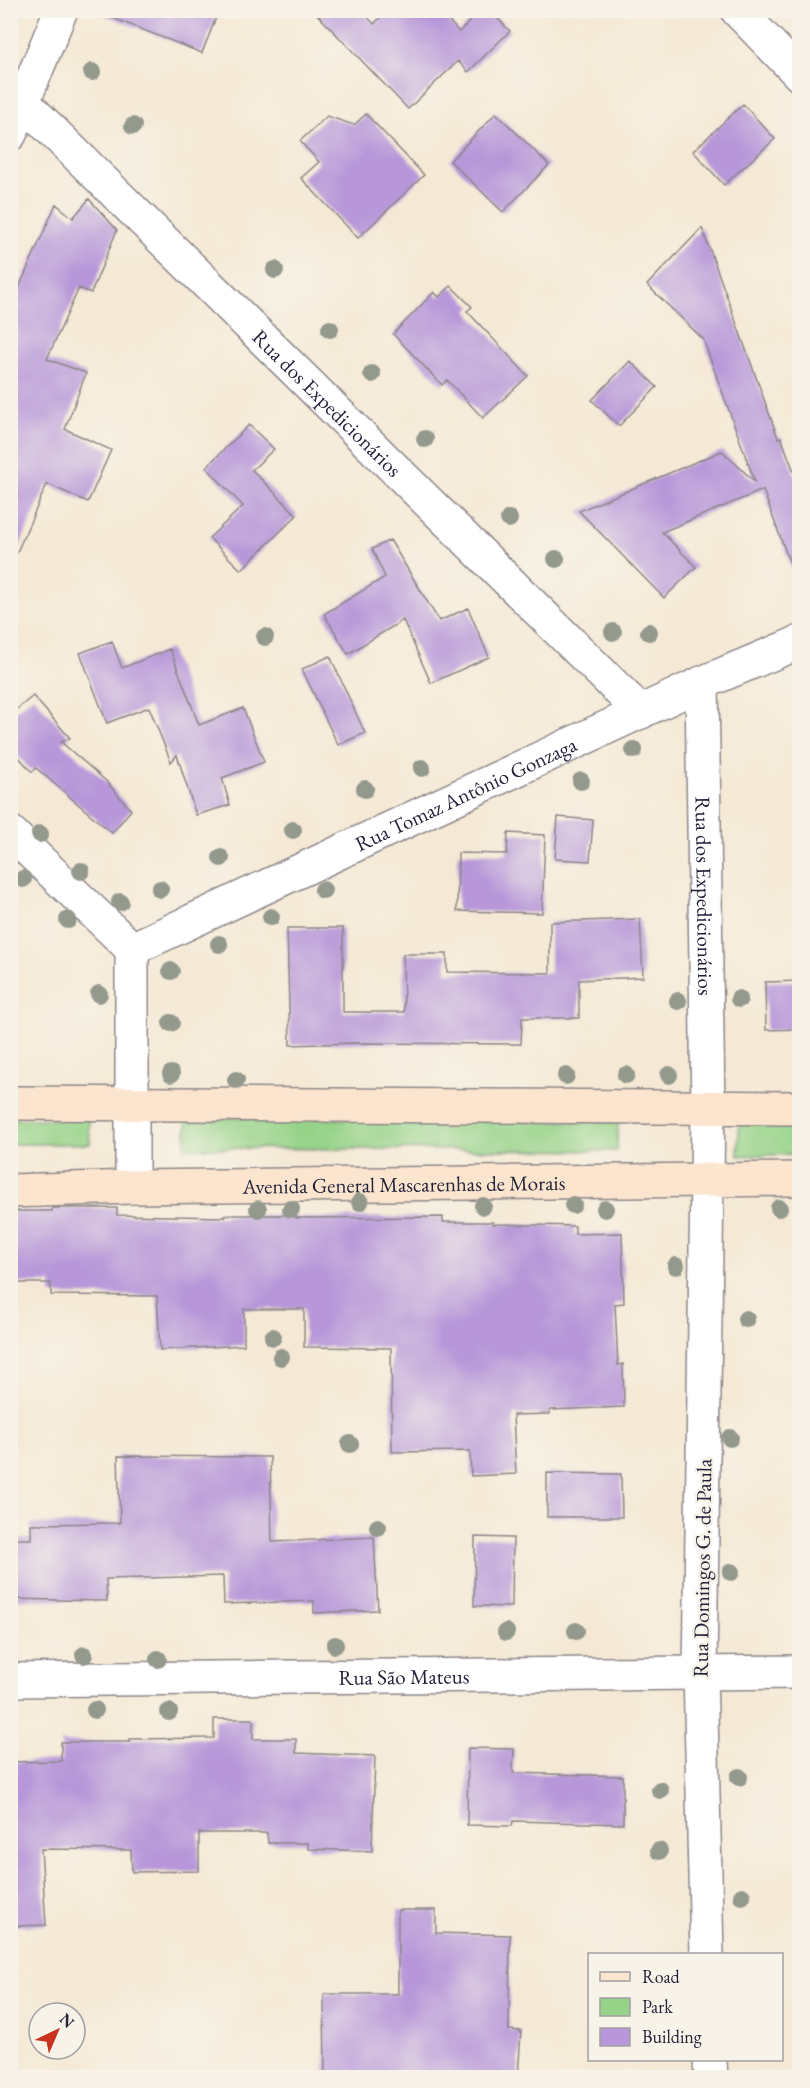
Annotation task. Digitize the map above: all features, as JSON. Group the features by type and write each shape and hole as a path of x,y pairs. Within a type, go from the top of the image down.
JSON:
{"street":[{"path":"10,134 17,102 61,10"},
{"path":"737,10 800,75"},
{"name":"Rua dos Expedicionários","path":"17,102 641,712"},
{"name":"Rua Tomaz Antônio Gonzaga","path":"132,950 702,683 800,642"},
{"name":"Rua dos Expedicionários","path":"702,683 708,1181"},
{"path":"10,832 132,950 132,1187"},
{"path":"10,1103 800,1108"},
{"name":"Avenida General Mascarenhas de Morais","path":"10,1191 132,1187 800,1179"},
{"name":"Rua Domingos G. de Paula","path":"707,1953 700,1673 708,1181"},
{"name":"Rua São Mateus","path":"10,1680 800,1672"},
{"path":"710,2061 711,2078"}],"green space":[{"path":"187,1117 618,1122 617,1151 185,1148"},
{"path":"11,1119 89,1119 90,1144 11,1144"},
{"path":"799,1123 799,1154 738,1156 739,1124"}],"building":[{"path":"100,10 219,10 202,53 100,13"},
{"path":"313,10 361,10 374,24 388,10 439,10 459,32 481,10 489,10 510,31 468,72 458,61 408,109"},
{"path":"743,104 775,139 724,185 693,151"},
{"path":"496,113 549,165 503,212 450,161"},
{"path":"366,114 424,175 358,238 301,178 319,162 300,141 327,116 354,125"},
{"path":"89,199 117,230 91,293 79,288 47,359 86,373 65,429 111,450 88,502 47,484 10,568 10,308 56,204 73,218"},
{"path":"702,228 778,438 781,437 800,488 800,579 796,580 763,490 662,532 696,567 664,598 579,511 722,451 755,482 703,339 647,285"},
{"path":"451,286 472,307 467,311 528,376 483,418 447,380 442,385 393,334 434,292 439,297"},
{"path":"630,361 657,387 619,426 592,400"},
{"path":"249,425 274,449 252,470 297,515 241,570 209,538 243,506 206,467"},
{"path":"390,540 439,621 468,608 489,657 431,683 403,620 348,654 324,614 385,577 372,549"},
{"path":"112,641 122,668 170,649 199,725 243,708 264,762 222,778 230,805 196,815 177,755 171,762 149,707 107,723 80,653"},
{"path":"330,656 365,733 338,745 302,669"},
{"path":"33,696 70,738 61,742 106,781 131,810 112,833 36,768 32,772 10,747 10,715"},
{"path":"558,817 593,820 590,861 555,859"},
{"path":"508,833 545,835 542,913 457,911 458,853 507,854"},
{"path":"640,919 643,977 579,980 579,1018 522,1018 521,1044 290,1045 287,928 343,928 343,1012 404,1012 403,954 447,954 447,972 550,973 550,922"},
{"path":"800,981 800,1029 766,1030 765,982"},
{"path":"52,1208 117,1208 117,1215 224,1217 224,1215 296,1215 296,1218 443,1217 443,1222 575,1226 575,1234 622,1233 624,1303 615,1304 618,1365 623,1364 624,1407 550,1410 550,1414 513,1415 516,1474 471,1476 470,1451 392,1452 391,1348 304,1347 304,1309 244,1309 244,1345 160,1350 157,1296 51,1295 51,1283 10,1283 10,1211 52,1211"},
{"path":"118,1456 270,1457 272,1542 374,1537 378,1610 314,1613 314,1601 224,1604 223,1576 106,1579 107,1601 10,1599 10,1539 31,1539 31,1524 120,1523"},
{"path":"547,1473 621,1474 622,1517 547,1517"},
{"path":"475,1537 513,1538 512,1607 474,1606"},
{"path":"214,1719 253,1719 253,1739 296,1739 296,1753 375,1756 372,1851 308,1849 308,1843 268,1843 267,1833 199,1833 199,1871 132,1872 131,1850 41,1849 46,1925 15,1926 10,1823 10,1762 61,1761 61,1742 130,1742 130,1739 214,1738"},
{"path":"468,1748 514,1749 513,1773 623,1776 623,1824 513,1821 512,1826 467,1825"},
{"path":"398,1910 436,1910 436,1933 510,1935 509,2030 521,2031 518,2078 325,2078 324,1994 398,1994"}]}
